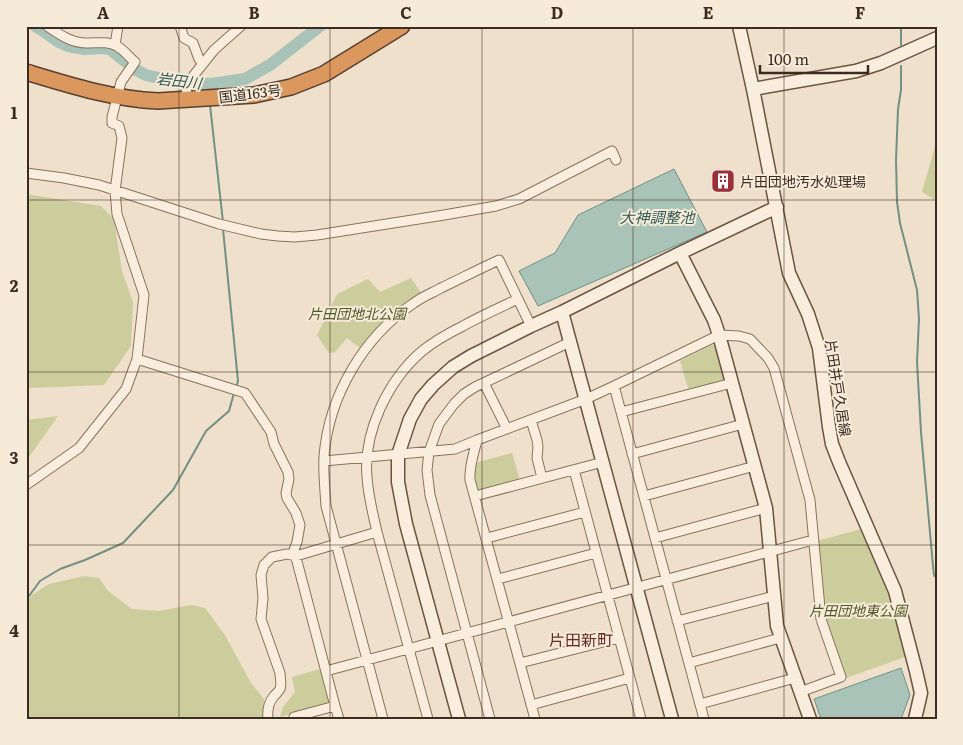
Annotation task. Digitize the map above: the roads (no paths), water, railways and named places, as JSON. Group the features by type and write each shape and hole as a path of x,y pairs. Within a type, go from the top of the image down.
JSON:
{"highway":[{"name":"国道163号","path":"26,72 118,97 158,101 186,94 254,95 292,87 324,74 402,26"}],"street":[{"path":"26,485 79,448 126,389 137,359 144,295 117,214 115,191 122,138 119,126 112,123 121,82 135,62 115,45 101,42 77,42 63,37 47,26"},
{"path":"115,45 118,26"},
{"path":"180,26 184,38 193,43 203,64"},
{"path":"186,94 194,75 214,50 241,26"},
{"name":"片田井戸久居線","path":"739,26 777,207 788,273 808,314 819,348 832,444 895,591 900,607 921,693 915,719"},
{"path":"753,89 856,71 881,63 937,38"},
{"path":"26,173 80,180 219,224 261,234 296,237 444,216 496,206 520,199 612,151 616,160"},
{"path":"459,719 401,503 398,482 398,455 410,419 421,399 453,367 471,356 777,207"},
{"path":"680,253 714,320 719,335 766,508 777,626 810,719"},
{"path":"383,719 326,506 324,461 326,439 345,382 369,343 393,318 421,299 499,260 531,326"},
{"path":"428,719 369,494 366,476 372,432 378,412 389,391 404,369 422,351 445,335 518,299"},
{"path":"562,312 672,719"},
{"path":"324,461 455,449 586,399 719,335 739,336 750,339 772,364 810,500 821,619 842,677 800,692"},
{"path":"490,719 430,495 427,470 429,452 439,424 464,394 484,382 570,342"},
{"path":"137,359 245,393 271,432 274,444 288,472 287,498 296,513 300,525 294,550 339,719"},
{"path":"484,382 507,429"},
{"path":"621,412 732,382"},
{"path":"614,386 704,719"},
{"path":"531,420 537,440 537,458 542,478"},
{"path":"632,454 743,424"},
{"path":"477,440 470,471 470,480 535,719"},
{"path":"475,496 603,462"},
{"path":"644,496 754,466"},
{"path":"574,470 641,719"},
{"path":"655,538 766,508"},
{"path":"486,538 585,512"},
{"path":"268,719 268,706 280,688 280,672 261,619 263,598 261,575 264,565 272,557 288,554 296,556 378,532"},
{"path":"326,671 813,540"},
{"path":"498,579 596,553"},
{"path":"677,621 774,596"},
{"path":"520,663 619,638"},
{"path":"689,663 780,638"},
{"path":"532,705 630,678"},
{"path":"700,704 795,678"},
{"path":"294,719 294,717 336,706"}],"water":[{"name":"大神調整池","path":"674,169 707,232 538,306 519,271 555,253 578,215"},
{"path":"901,668 910,695 901,719 821,719 814,699"}],"waterway":[{"name":"岩田川","path":"35,26 68,46 84,49 110,49 136,70 146,75 176,82 211,84 245,79 270,65 320,26"},
{"path":"901,26 901,45"},
{"path":"901,66 896,160 897,202 900,223 917,290 919,319 917,362 921,432 933,566 934,575 937,579"},
{"name":"岩田川","path":"211,84 211,91"},
{"path":"210,105 223,222"},
{"path":"223,229 238,381 236,388"},
{"path":"26,600 40,581 60,569 123,543 173,490 206,431 229,411 234,393"}],"place":[{"name":"片田団地汚水処理場","path":"723,181"}],"district":[{"name":"片田新町","path":"581,639"}],"park label":[{"name":"片田団地北公園","path":"357,313"},
{"name":"片田団地東公園","path":"858,610"}]}
